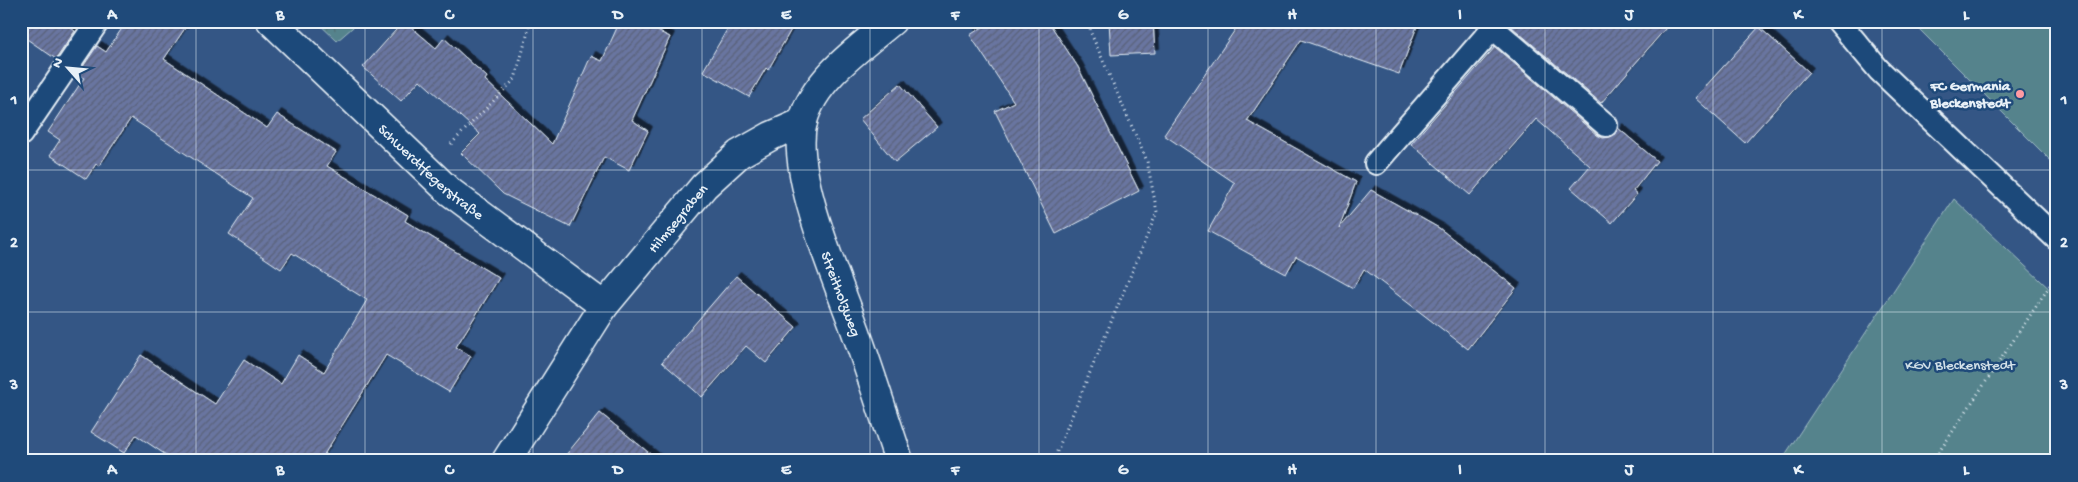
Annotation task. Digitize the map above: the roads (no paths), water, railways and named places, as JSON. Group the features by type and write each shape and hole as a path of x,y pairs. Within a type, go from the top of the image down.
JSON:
{"street":[{"name":"Schwerdtfegerstraße","path":"271,21 449,191 604,306"},
{"path":"803,122 813,98 836,68 892,21"},
{"name":"Hilmsegraben","path":"506,461 604,306 704,186 739,154 771,136 803,122"},
{"name":"Streitholzweg","path":"803,122 801,155 810,202 899,461"}],"lane":[{"path":"21,134 98,21"},
{"path":"1838,21 1879,70 2057,239"},
{"path":"1376,163 1494,25 1606,126"}],"place":[{"name":"FC Germania Bleckenstedt","path":"2020,94"}],"park label":[{"name":"KGV Bleckenstedt","path":"1960,364"}]}
